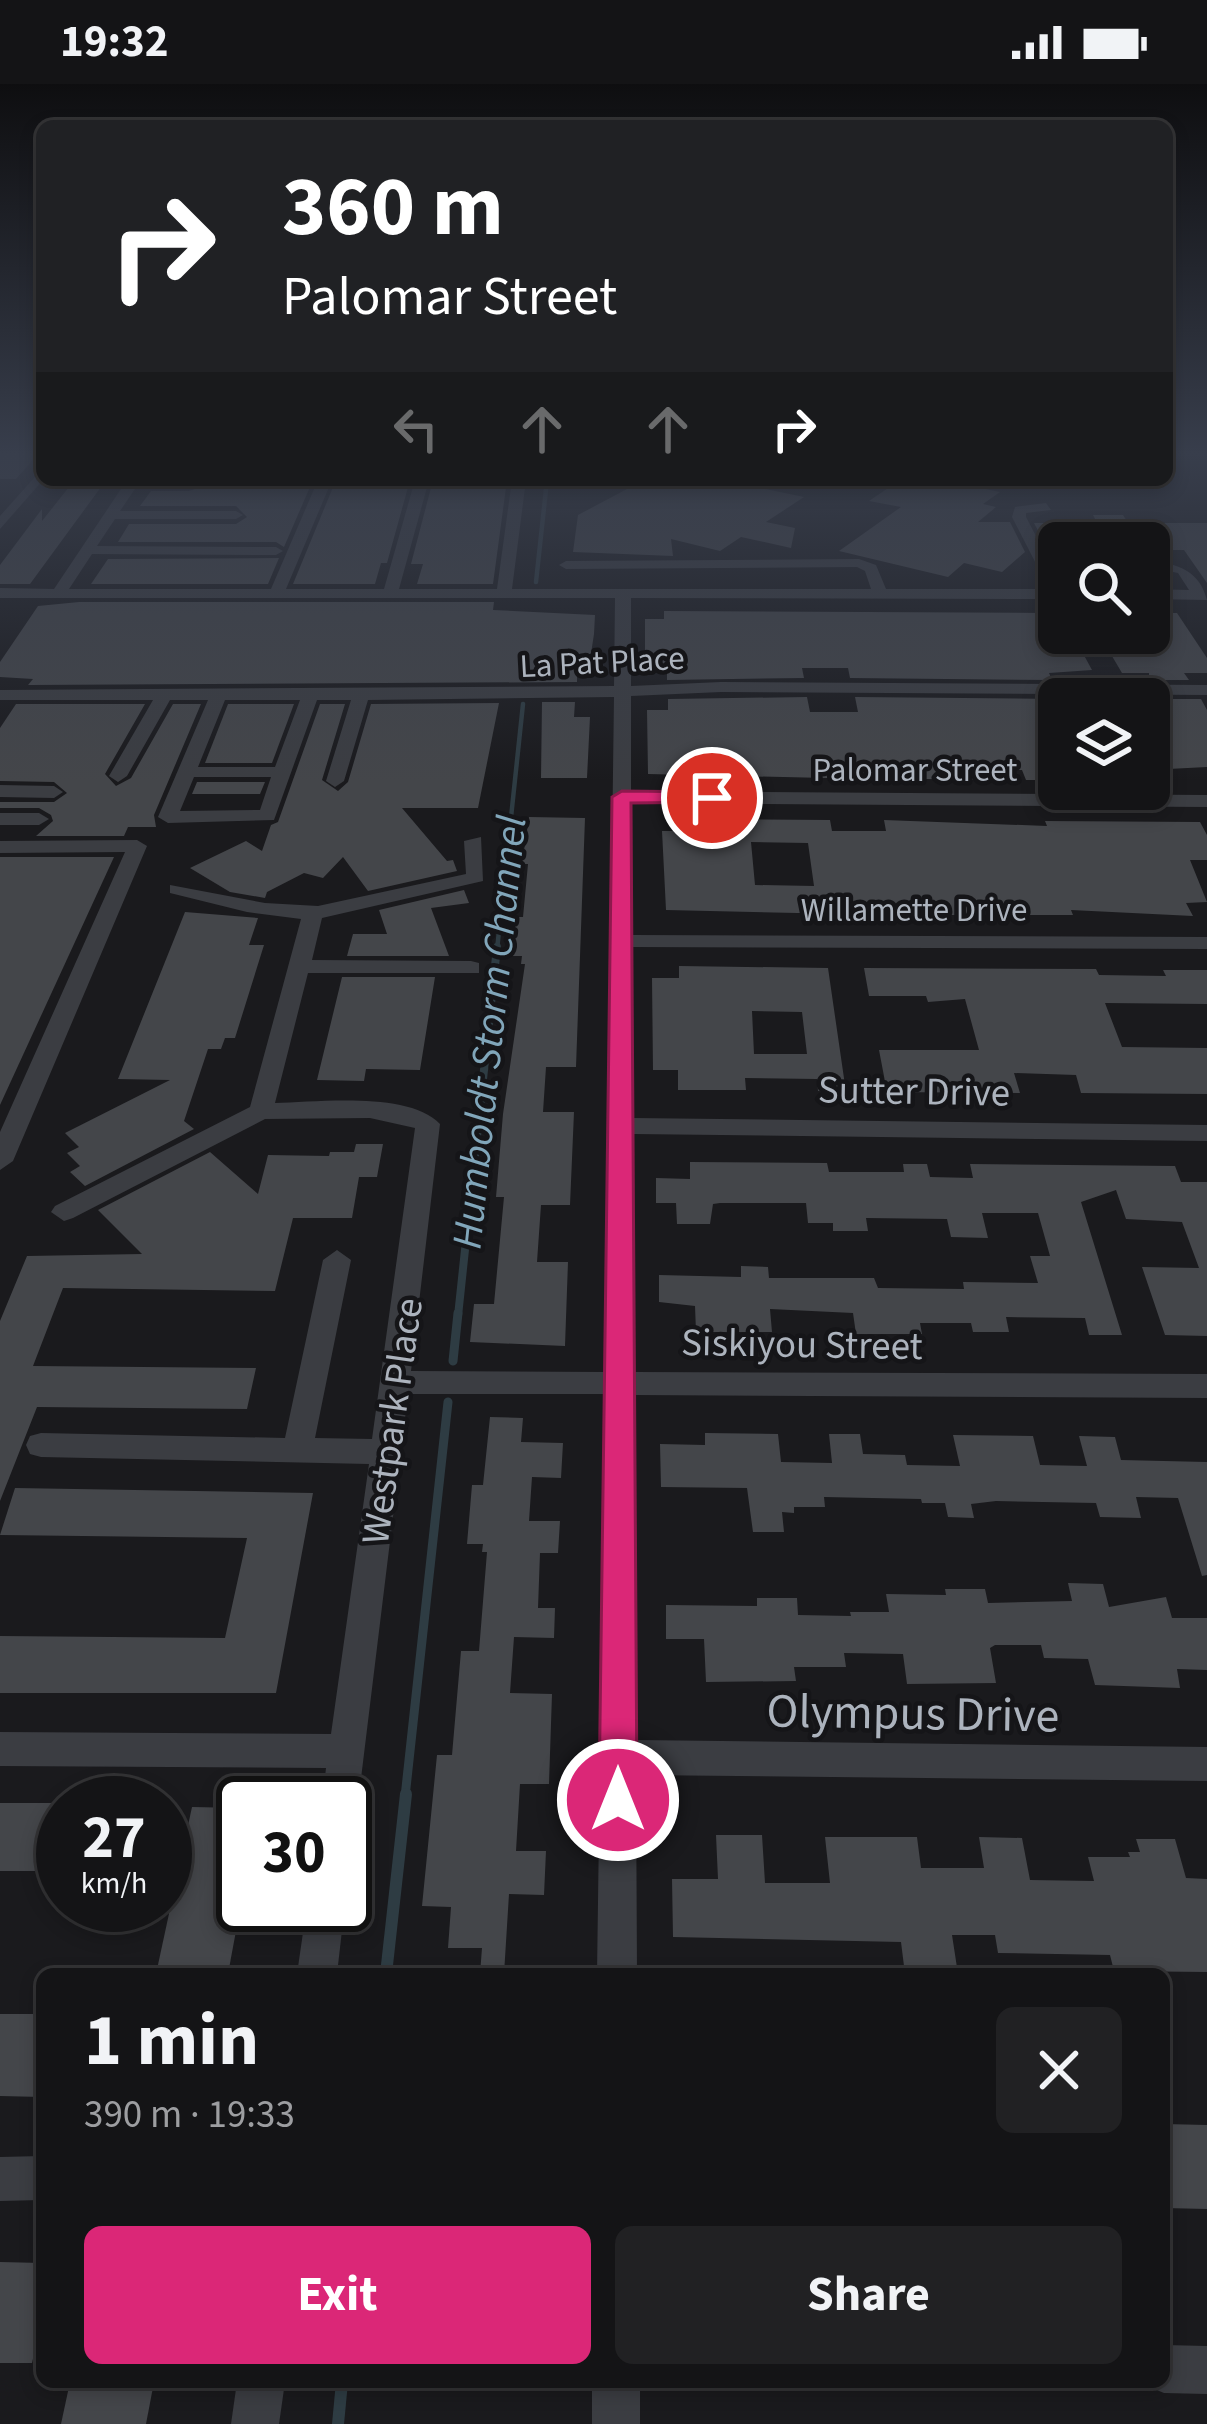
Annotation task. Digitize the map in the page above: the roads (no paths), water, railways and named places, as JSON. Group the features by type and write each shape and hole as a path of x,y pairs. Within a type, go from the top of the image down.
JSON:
{"street":[{"path":"59,593 78,563"},
{"path":"277,593 290,563"},
{"path":"390,593 398,563"},
{"path":"504,593 508,563"},
{"path":"594,574 568,569 720,563"},
{"path":"752,563 757,594"},
{"path":"859,563 871,568 880,594"},
{"path":"1170,567 1183,570 1203,595"},
{"path":"0,593 1038,594"},
{"path":"617,1968 623,593"},
{"path":"1170,594 1203,595"},
{"name":"La Pat Place","path":"6,695 1207,690"},
{"path":"0,713 6,695"},
{"path":"118,776 136,737 152,722 164,695"},
{"path":"219,695 172,800 274,798 310,695"},
{"path":"335,781 361,695"},
{"path":"184,772 284,772"},
{"path":"0,791 54,792"},
{"name":"Palomar Street","path":"622,797 1207,801"},
{"path":"0,819 38,819"},
{"path":"177,889 230,903 313,913 476,877 474,842"},
{"path":"0,847 137,846 0,1161"},
{"path":"64,1212 261,1111 313,913"},
{"name":"Willamette Drive","path":"622,941 1207,943"},
{"path":"299,966 471,968"},
{"name":"Westpark Place","path":"261,1111 388,1112 428,1124 344,1776"},
{"name":"Sutter Drive","path":"621,1126 1207,1133"},
{"path":"298,1449 337,1260"},
{"name":"Siskiyou Street","path":"397,1382 1207,1386"},
{"path":"41,1445 386,1452"},
{"path":"0,1749 347,1751"},
{"name":"Olympus Drive","path":"618,1757 1207,1764"},
{"path":"318,1968 322,1932"},
{"path":"0,2179 36,2178"},
{"path":"1170,2369 1207,2370"},
{"path":"255,2424 260,2388"},
{"path":"616,2388 616,2424"}],"waterway":[{"name":"Humboldt Storm Channel","path":"536,582 538,563"},
{"name":"Humboldt Storm Channel","path":"497,950 523,704"},
{"name":"Humboldt Storm Channel","path":"458,1316 497,947"},
{"name":"Humboldt Storm Channel","path":"453,1361 458,1313"},
{"name":"Humboldt Storm Channel","path":"405,1797 448,1402"},
{"name":"Humboldt Storm Channel","path":"387,1968 406,1794"},
{"name":"Humboldt Storm Channel","path":"338,2424 341,2388"}]}
